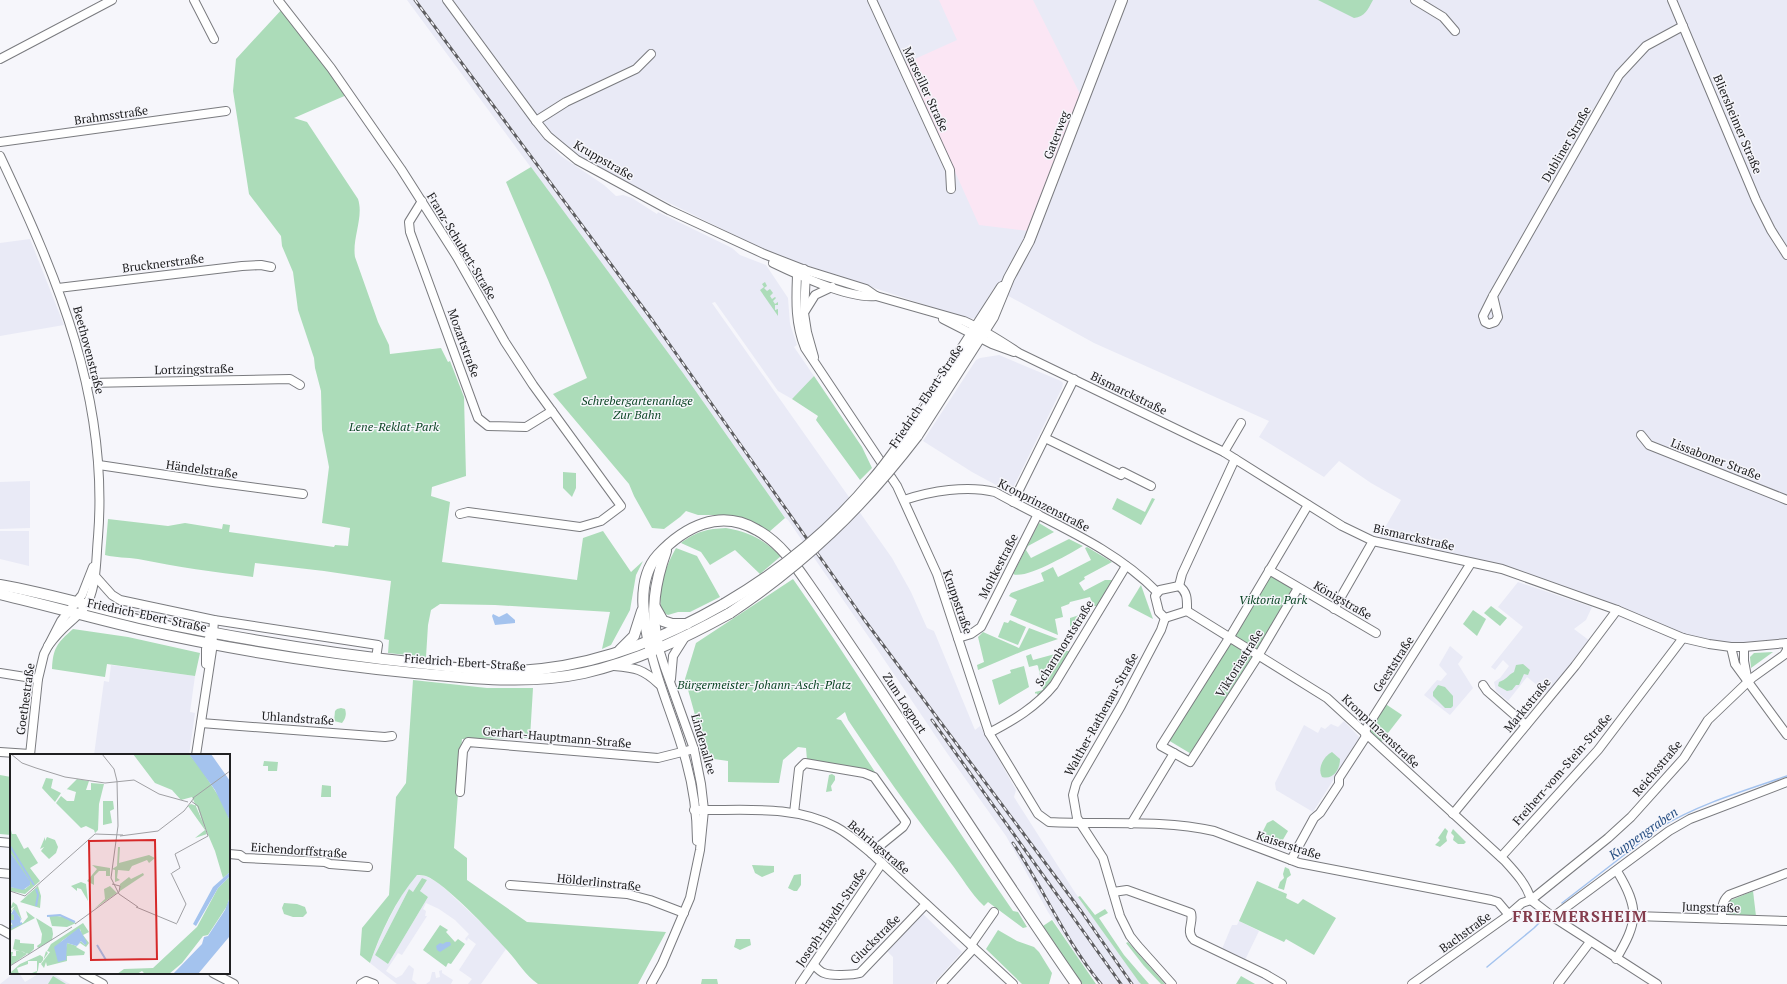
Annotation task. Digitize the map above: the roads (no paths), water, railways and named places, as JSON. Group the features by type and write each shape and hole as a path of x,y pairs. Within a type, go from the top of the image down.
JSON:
{"main road":[{"name":"Gaterweg","path":"978,332 998,306 1009,278 1029,241 1122,0"},
{"name":"Friedrich-Ebert-Straße","path":"211,639 274,644 376,658 488,669 527,670 566,665 619,651 685,638 776,572 828,527 913,434 978,332"},
{"name":"Zum Logport","path":"654,645 644,586 651,566 658,556 677,537 690,528 709,522 726,521 742,524 756,529 781,548 842,633 1035,925 1076,984"},
{"name":"Friedrich-Ebert-Straße","path":"0,579 7,580 17,588"},
{"name":"Friedrich-Ebert-Straße","path":"0,585 17,588 81,607 141,629 211,639 380,669 493,680 548,679 583,673 609,666 654,645 689,624 727,609"},
{"name":"Friedrich-Ebert-Straße","path":"0,594 70,611 81,607"},
{"path":"619,651 634,636 648,606 663,621 672,624 689,624"}],"street":[{"path":"0,59 112,0"},
{"path":"194,0 214,39"},
{"name":"Franz-Schubert-Straße","path":"278,0 331,68 422,201 457,257 505,342 552,411 622,506 601,521 580,527 468,512 460,514"},
{"name":"Kruppstraße","path":"447,0 548,136 577,160 669,210 738,242 746,250 803,273"},
{"name":"Marseiller Straße","path":"872,0 950,170 951,189"},
{"path":"1415,0 1443,17 1455,31"},
{"name":"Bliersheimer Straße","path":"1672,0 1756,200 1771,230 1787,255"},
{"name":"Dubliner Straße","path":"1493,296 1619,75 1646,46 1684,26"},
{"path":"536,121 566,102 636,69 652,54"},
{"name":"Brahmsstraße","path":"0,142 226,111"},
{"name":"Beethovenstraße","path":"0,156 21,200 58,288 77,344 87,383 95,429 99,465 100,505 95,563 96,576 81,607"},
{"name":"Mozartstraße","path":"422,201 409,222 410,232 478,418 488,426 526,427 552,411"},
{"name":"Brucknerstraße","path":"58,288 242,266 261,265 271,267"},
{"name":"Kruppstraße","path":"803,273 804,313 807,332 817,366"},
{"name":"Kruppstraße","path":"803,273 795,303 798,329 805,348 893,480 904,500 937,574 978,705 989,733 1038,814 1049,822 1080,824"},
{"name":"Bismarckstraße","path":"803,273 832,287 867,297 876,296"},
{"name":"Bismarckstraße","path":"803,273 866,289 876,296 932,313 978,332 1005,350 1019,353 1224,452 1357,535 1373,541 1502,569 1617,610 1683,638 1709,644 1732,647 1787,643"},
{"path":"804,313 810,300 815,295 832,287"},
{"name":"Lortzingstraße","path":"87,383 290,379 300,385"},
{"path":"1013,502 1074,379"},
{"path":"1224,452 1241,423"},
{"name":"Lissaboner Straße","path":"1641,435 1649,445 1787,500"},
{"path":"1045,438 1121,475 1123,472 1151,486"},
{"path":"1179,586 1182,574 1235,459"},
{"name":"Händelstraße","path":"99,465 303,494"},
{"name":"Kronprinzenstraße","path":"904,500 943,492 975,489 995,492 1108,552 1157,592"},
{"name":"Viktoriastraße","path":"1298,588 1258,656 1190,762 1161,746 1229,638 1308,505"},
{"name":"Moltkestraße","path":"958,638 971,634 981,627 1038,514"},
{"path":"1334,609 1373,541"},
{"name":"Beethovenstraße","path":"81,607 82,595 95,563"},
{"name":"Geeststraße","path":"1291,860 1314,818 1320,813 1339,784 1339,778 1365,738 1374,716 1471,563"},
{"name":"Scharnhorststraße","path":"989,733 1027,712 1043,698 1054,685 1126,566"},
{"path":"1269,570 1298,588"},
{"name":"Friedrich-Ebert-Straße","path":"96,576 106,589 120,600 214,620 378,645 376,658"},
{"path":"1179,586 1184,589 1187,611 1165,618 1159,612 1155,596 1160,590 1179,586"},
{"name":"Königstraße","path":"1298,588 1376,633"},
{"name":"Goethestraße","path":"48,646 81,607"},
{"name":"Marktstraße","path":"1453,814 1617,610"},
{"name":"Goethestraße","path":"30,754 38,679 48,646 61,621 70,611"},
{"name":"Kronprinzenstraße","path":"1187,611 1327,698 1501,857 1517,875 1529,892 1532,900"},
{"name":"Walther-Rathenau-Straße","path":"1165,618 1161,630 1133,684 1074,789 1073,801 1080,824 1103,858 1120,916 1130,936 1172,984"},
{"path":"196,754 214,620"},
{"path":"671,684 673,656 685,638"},
{"name":"Freiherr-vom-Stein-Straße","path":"1501,857 1598,750 1683,638"},
{"name":"Reichsstraße","path":"1532,900 1608,838 1630,817 1684,758 1708,720 1748,681 1784,655 1787,650 1787,643"},
{"name":"Lindenallee","path":"651,984 662,964 684,913 691,892 700,850 704,810 701,784 694,749 671,684 654,645"},
{"name":"Lindenallee","path":"654,645 660,685 684,752 690,776 697,860"},
{"path":"1732,647 1735,664 1787,735"},
{"path":"1744,647 1745,670 1748,681"},
{"path":"609,666 636,668 651,676 660,685"},
{"path":"0,673 38,679"},
{"path":"1483,685 1487,692 1526,725"},
{"name":"Uhlandstraße","path":"201,723 385,737 392,736"},
{"name":"Gerhart-Hauptmann-Straße","path":"460,792 464,751 468,742 658,758 694,749"},
{"path":"0,752 30,754"},
{"path":"1131,824 1174,753"},
{"path":"794,813 799,769 806,763 864,773 874,777 906,822 871,853"},
{"path":"1553,918 1669,831 1690,819 1787,782"},
{"name":"Behringstraße","path":"694,810 794,813 817,819 835,827 849,835 871,853 1013,984"},
{"name":"Kaiserstraße","path":"1080,824 1131,824 1201,828 1214,831 1291,860 1315,867 1491,900 1498,902 1508,915"},
{"path":"0,842 10,843"},
{"name":"Eichendorffstraße","path":"230,854 240,855 244,858 325,862 330,864 368,867"},
{"name":"Joseph-Haydn-Straße","path":"800,984 882,863"},
{"path":"1616,959 1630,937 1635,916 1631,896 1617,871"},
{"path":"0,873 10,874"},
{"path":"1722,919 1722,904 1724,899 1787,873"},
{"name":"Hölderlinstraße","path":"510,886 627,894 650,900 684,913"},
{"path":"1113,892 1127,890 1191,913 1193,918 1189,931 1190,936 1194,940 1265,974 1282,984"},
{"path":"1532,900 1553,918 1658,984"},
{"name":"Bachstraße","path":"1412,984 1508,915 1522,903 1532,900"},
{"name":"Gluckstraße","path":"814,965 828,974 855,975 860,973 926,904"},
{"path":"941,984 972,946 994,912"},
{"name":"Jungstraße","path":"1635,916 1787,921"},
{"path":"0,929 10,934"},
{"path":"1558,984 1590,942"},
{"path":"215,974 234,984"},
{"path":"86,976 103,984"}],"water":[{"path":"507,613 515,620 515,623 495,625 492,616 493,614 499,617"},
{"path":"450,942 451,945 440,952 437,950 436,946 440,943 443,944"}],"waterway":[{"name":"Kuppengraben","path":"1562,903 1659,828 1674,819 1705,805 1787,776"},
{"name":"Kuppengraben","path":"1487,967 1541,921"}],"railway":[{"path":"415,0 653,321 863,618 1081,911 1132,984"},
{"path":"932,720 1121,984"},
{"path":"1013,843 1076,950 1101,984"}],"district":[{"name":"FRIEMERSHEIM","path":"1580,916"}],"park label":[{"name":"Schrebergartenanlage Zur Bahn","path":"637,407"},
{"name":"Lene-Reklat-Park","path":"394,426"},
{"name":"Viktoria Park","path":"1273,599"},
{"name":"Bürgermeister-Johann-Asch-Platz","path":"764,684"}]}
